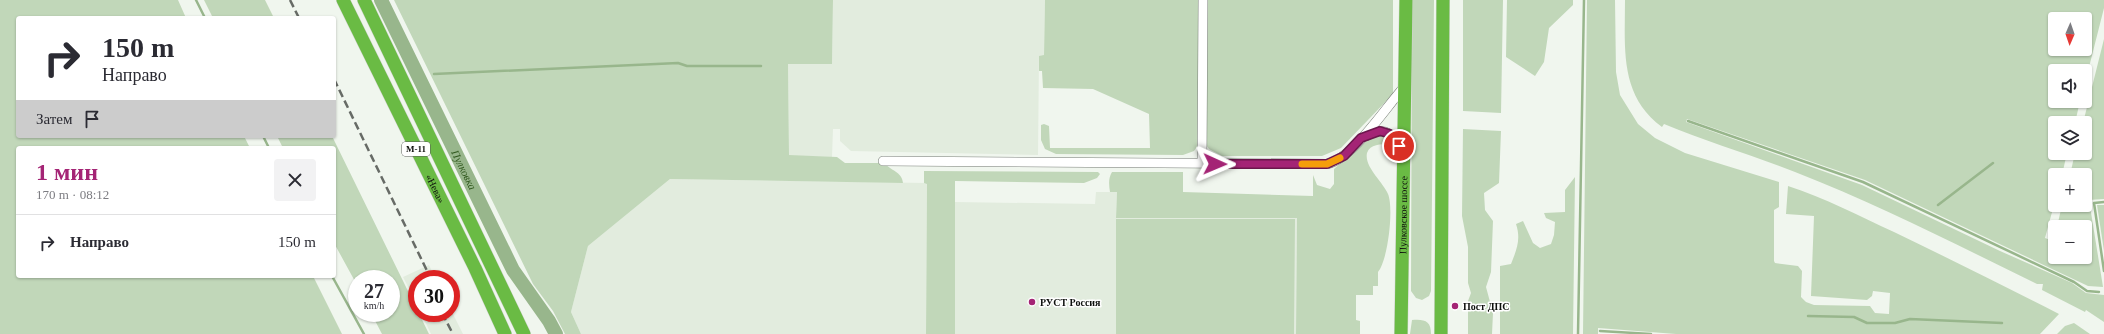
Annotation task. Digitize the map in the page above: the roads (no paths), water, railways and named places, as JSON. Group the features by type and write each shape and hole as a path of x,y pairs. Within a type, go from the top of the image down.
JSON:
{"highway":[{"name":"«Нева»","path":"343,0 475,268 505,334"},
{"name":"«Нева»","path":"364,0 490,260 524,334"},
{"name":"Пулковское шоссе","path":"1401,334 1403,156 1406,85 1406,0"},
{"path":"1441,334 1443,0"},
{"name":"«Нева»","path":"490,260 532,334"}],"street":[{"path":"1202,164 1203,0"},
{"path":"883,161 1327,164 1344,156 1381,117 1406,85"},
{"path":"1361,138 1374,132 1385,132 1396,140 1403,156"}],"waterway":[{"path":"196,0 204,16"},
{"name":"Пулковка","path":"381,0 513,270 549,321 556,334"},
{"path":"1578,334 1584,0"},
{"path":"434,74 678,63 687,66 761,66"},
{"path":"1688,121 1863,182 2074,282 2087,291 2099,292"},
{"path":"264,138 268,146"},
{"path":"1938,205 1993,163"},
{"path":"2104,202 2094,203 2104,271"},
{"path":"333,278 364,334"},
{"path":"1808,316 1854,317 1867,323 1895,323 1910,319 2002,323"},
{"path":"1600,331 1651,334"}],"railway":[{"path":"290,0 298,16"},
{"path":"336,83 427,270"},
{"path":"447,322 453,334"}],"place":[{"name":"РУСТ Россия","path":"1032,302"},
{"name":"Пост ДПС","path":"1455,306"}]}
